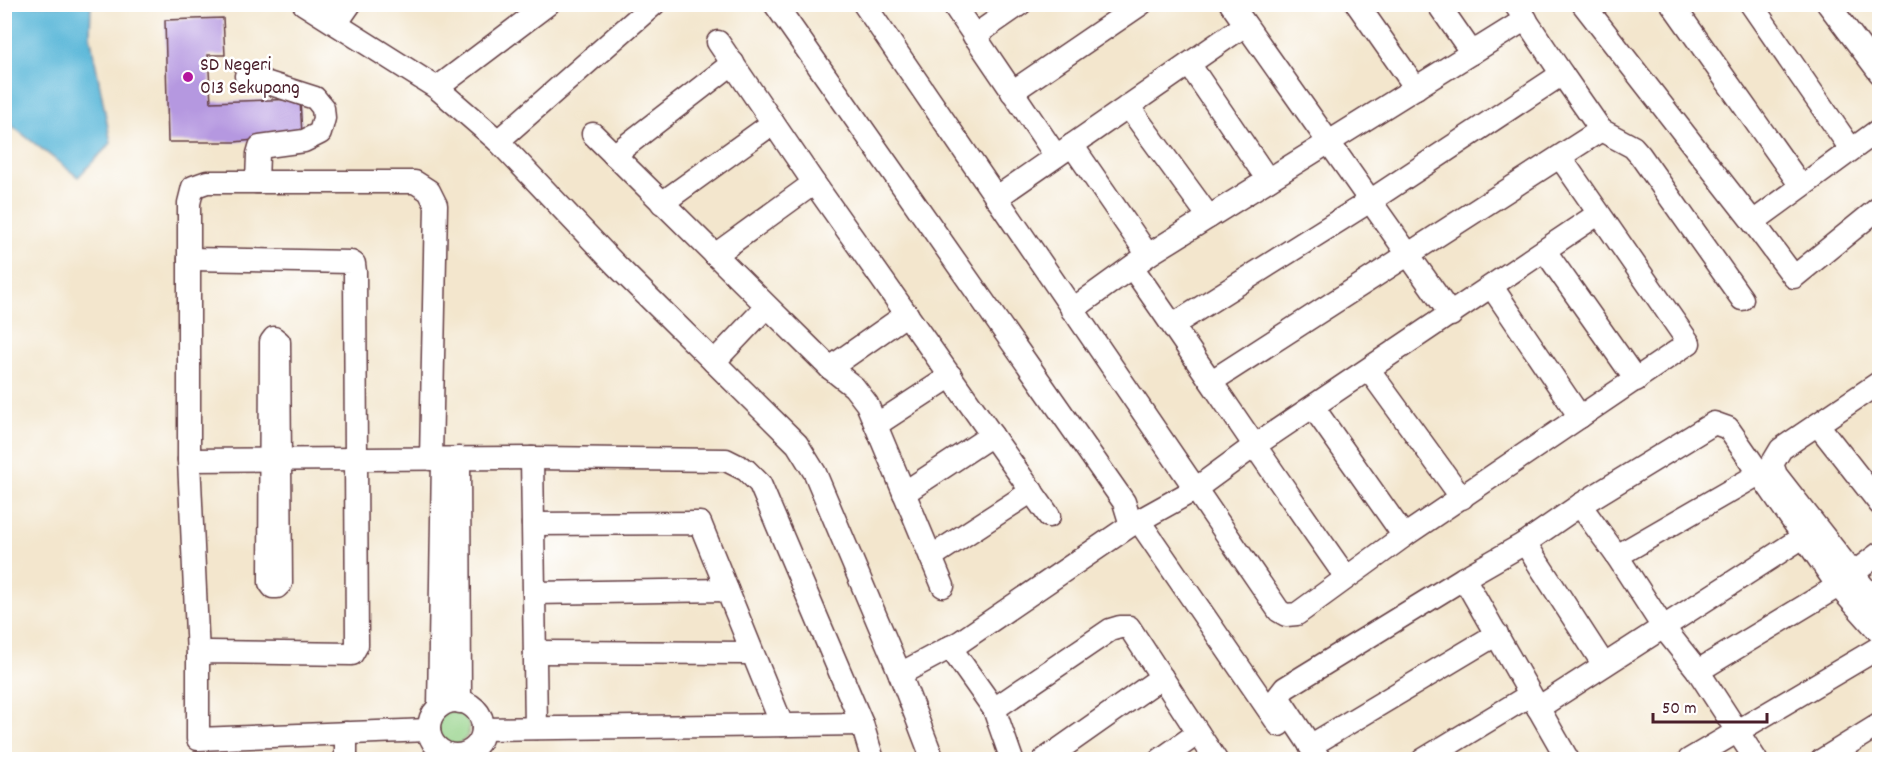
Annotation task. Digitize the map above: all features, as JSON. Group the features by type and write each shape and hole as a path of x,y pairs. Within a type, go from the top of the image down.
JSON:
{"street":[{"path":"304,4 437,88 498,141 615,264 797,444 815,473 900,674 933,759"},
{"path":"336,24 350,4"},
{"path":"437,88 548,4"},
{"path":"498,141 654,4"},
{"path":"775,4 1124,502 1135,523 1311,755"},
{"path":"864,4 1194,490 1279,611 1286,615 1297,614 1404,536 1689,344 1560,157"},
{"path":"953,4 1012,92 1064,150 1140,261 1173,325 1346,577"},
{"path":"974,36 1020,4"},
{"path":"1012,92 1142,4"},
{"path":"1357,4 1416,88"},
{"path":"1438,4 1472,53"},
{"path":"1583,4 1794,277 1880,207"},
{"path":"1672,4 1801,186"},
{"path":"1751,4 1851,149"},
{"path":"1828,4 1880,73"},
{"path":"996,198 1189,64 1239,11 1328,142 1451,315"},
{"path":"1072,310 1140,261 1472,53 1520,12 1601,130 1633,147 1640,155 1742,299"},
{"path":"718,42 814,183 1049,516"},
{"path":"614,155 733,63"},
{"path":"1189,64 1268,180"},
{"path":"1173,325 1370,201 1562,74"},
{"path":"246,76 315,98 323,108 324,118 320,133 304,141 260,147 257,182"},
{"path":"1128,106 1209,217"},
{"path":"662,203 773,123"},
{"path":"1753,222 1880,129"},
{"path":"1212,381 1601,130"},
{"path":"592,134 830,368 854,387 867,404 943,586"},
{"path":"429,730 346,733 198,749 198,655 189,460 189,203 193,187 207,182 415,182 429,191 436,205 450,704"},
{"path":"715,255 814,183"},
{"path":"900,674 950,647 1135,523 1194,490 1254,446 1598,214"},
{"path":"1545,251 1636,380"},
{"path":"189,259 351,261 354,264 357,636 355,651 352,654 210,652 198,655"},
{"path":"1492,287 1580,417"},
{"path":"714,362 766,306"},
{"path":"830,368 907,314"},
{"path":"1369,370 1462,498"},
{"path":"876,425 951,376"},
{"path":"1879,383 1781,448 1772,464 1776,475 1880,633"},
{"path":"1313,406 1404,536"},
{"path":"1311,755 1278,697 1285,688 1525,543 1580,505 1714,423 1728,428 1803,537 1845,580 1880,608"},
{"path":"1818,425 1880,504"},
{"path":"904,492 992,435"},
{"path":"189,460 444,458 726,460 746,470 760,484 862,724 873,759"},
{"path":"532,458 536,728"},
{"path":"1617,556 1759,474"},
{"path":"931,557 1032,491"},
{"path":"1580,505 1664,627 1698,671 1756,759"},
{"path":"533,524 700,523 782,725"},
{"path":"1424,759 1604,665 1803,537"},
{"path":"1525,543 1604,665"},
{"path":"1698,671 1845,580 1880,553"},
{"path":"1464,578 1534,701 1560,757"},
{"path":"534,593 727,590"},
{"path":"994,709 1110,630 1129,627 1216,759"},
{"path":"1311,755 1497,634"},
{"path":"950,647 994,709 1012,759"},
{"path":"1689,759 1880,647"},
{"path":"535,652 752,653"},
{"path":"1044,759 1162,677"},
{"path":"450,704 472,706 482,720 483,729 476,746 469,752 451,756 435,746 429,730 433,713 450,704"},
{"path":"483,729 862,724"},
{"path":"1822,759 1880,724"},
{"path":"346,733 346,759"},
{"path":"1160,759 1198,733"}],"green space":[{"path":"452,711 464,716 469,728 464,740 452,745 440,740 435,728 440,716"}],"water":[{"path":"4,5 91,5 90,35 111,143 78,177 11,125"}],"building":[{"name":"SD Negeri 013 Sekupang","path":"223,18 225,55 208,55 211,102 300,99 302,135 235,142 168,142 165,20"}],"place":[{"name":"SD Negeri 013 Sekupang","path":"188,77"}]}
